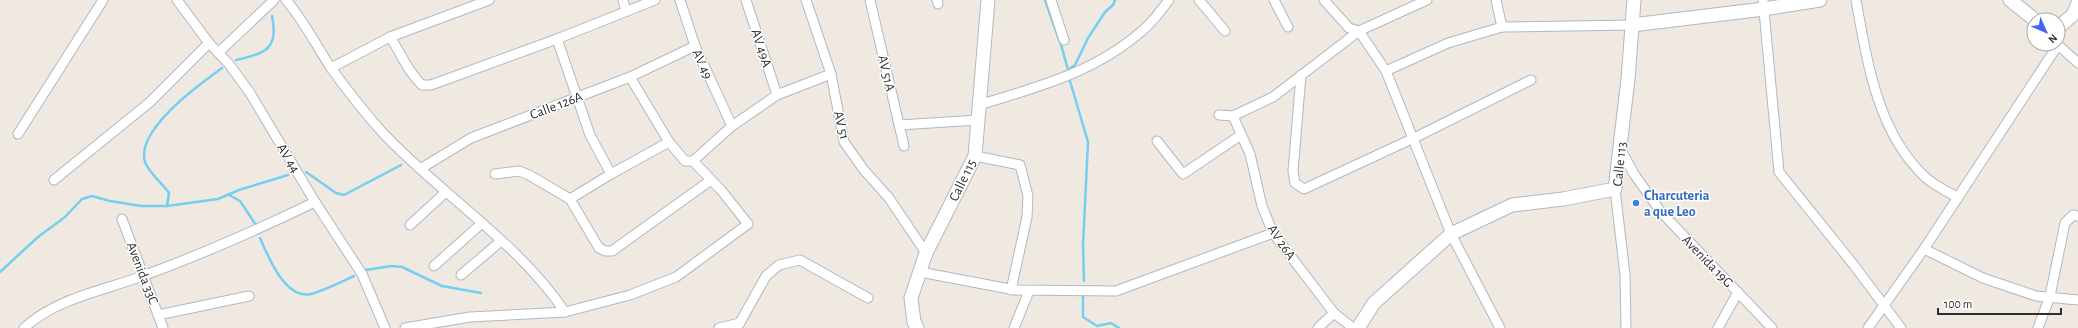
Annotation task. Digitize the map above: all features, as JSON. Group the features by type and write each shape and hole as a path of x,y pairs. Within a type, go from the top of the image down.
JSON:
{"street":[{"path":"18,134 103,0"},
{"name":"AV 44","path":"176,0 208,43 229,64 250,94 315,202 362,274 385,328"},
{"path":"218,53 274,0"},
{"path":"286,0 300,16 331,68 382,132 420,169 502,241 549,288 565,312"},
{"path":"331,68 390,37 489,0"},
{"path":"623,0 626,11"},
{"path":"390,37 402,59 422,85 431,84 557,39 655,0"},
{"name":"AV 49","path":"680,0 695,46 732,126"},
{"name":"AV 49A","path":"746,0 777,95"},
{"name":"AV 51","path":"806,0 831,74 844,142 864,170 889,198 926,253"},
{"name":"AV 51A","path":"870,0 904,146"},
{"name":"Calle 115","path":"918,328 914,322 911,298 926,253 975,156 988,0"},
{"path":"1051,0 1064,40"},
{"path":"980,105 1058,81 1103,60 1144,30 1170,0"},
{"path":"1199,0 1225,31"},
{"path":"1274,0 1288,27"},
{"path":"1324,0 1349,28 1358,31 1386,71 1451,234 1500,328"},
{"path":"1219,115 1233,116 1273,97 1358,31 1427,0"},
{"path":"1496,0 1502,27"},
{"name":"Calle 113","path":"1626,328 1625,275 1616,189 1621,150 1634,0"},
{"path":"1386,71 1448,43 1502,27 1632,25 1764,5 1820,0"},
{"path":"1856,0 1875,92 1892,132 1907,158 1926,178 1958,198"},
{"path":"2010,0 2028,12"},
{"path":"2066,22 2075,15 2077,0"},
{"path":"1764,5 1779,172 1853,264 1901,328"},
{"path":"557,39 590,135 611,174"},
{"path":"54,180 150,102 208,43"},
{"name":"Calle 126A","path":"420,169 471,138 630,77 695,46"},
{"path":"1868,328 1885,307 1924,249 2052,52"},
{"path":"2066,52 2078,62"},
{"path":"630,77 669,142 685,161 693,161 732,126 777,95 831,74"},
{"path":"1301,75 1293,171 1295,183 1300,187 1310,187 1414,138 1531,80"},
{"name":"AV 26A","path":"1233,116 1254,168 1265,215 1274,233 1334,313 1353,328"},
{"path":"900,125 978,120"},
{"path":"1157,141 1183,174 1240,135"},
{"path":"570,199 611,174 669,142"},
{"name":"Avenida 19G","path":"1621,150 1634,174 1661,212 1772,328"},
{"path":"975,156 1020,165 1028,196 1027,217 1011,290"},
{"path":"405,328 470,318 565,312 630,295 676,277 748,224 693,161"},
{"path":"495,174 519,171 529,175 570,199 599,248 604,251 612,251 711,180"},
{"path":"1358,328 1374,303 1451,234 1512,205 1563,199 1616,189"},
{"path":"410,225 446,192"},
{"path":"24,328 34,324 75,297 144,276 244,236 315,202"},
{"path":"2038,328 2050,296 2065,223 2076,216"},
{"name":"Avenida 33C","path":"122,219 163,328"},
{"path":"434,266 482,223"},
{"path":"920,272 1011,290 1122,290 1274,233"},
{"path":"462,275 502,241"},
{"path":"1924,249 1983,278 2036,296 2050,296 2078,300"},
{"path":"719,328 738,325 766,276 779,265 800,260 868,298"},
{"path":"1014,328 1029,291"},
{"path":"1718,328 1738,292"},
{"path":"158,315 250,296"},
{"path":"1318,328 1334,313"}],"waterway":[{"path":"1045,0 1068,70 1075,65 1088,38 1105,12 1113,5 1115,0"},
{"path":"236,60 255,55 268,48 272,43 274,36 272,16"},
{"path":"167,206 169,193 149,170 145,162 145,149 150,136 159,122 185,96 222,68"},
{"path":"1070,81 1088,142 1083,245 1084,281"},
{"path":"306,172 336,193 344,195 401,165"},
{"path":"0,272 38,237 65,217 82,199 92,196 110,201 141,206 167,206 218,199 239,190 288,175"},
{"path":"229,195 240,201 256,225"},
{"path":"260,238 279,275 293,290 302,294 317,292 354,276"},
{"path":"366,270 391,266 402,267 442,286 481,293"},
{"path":"1083,295 1083,317 1097,326 1111,323 1119,328"}],"place":[{"name":"Charcuteria a que Leo","path":"1636,203"}]}
